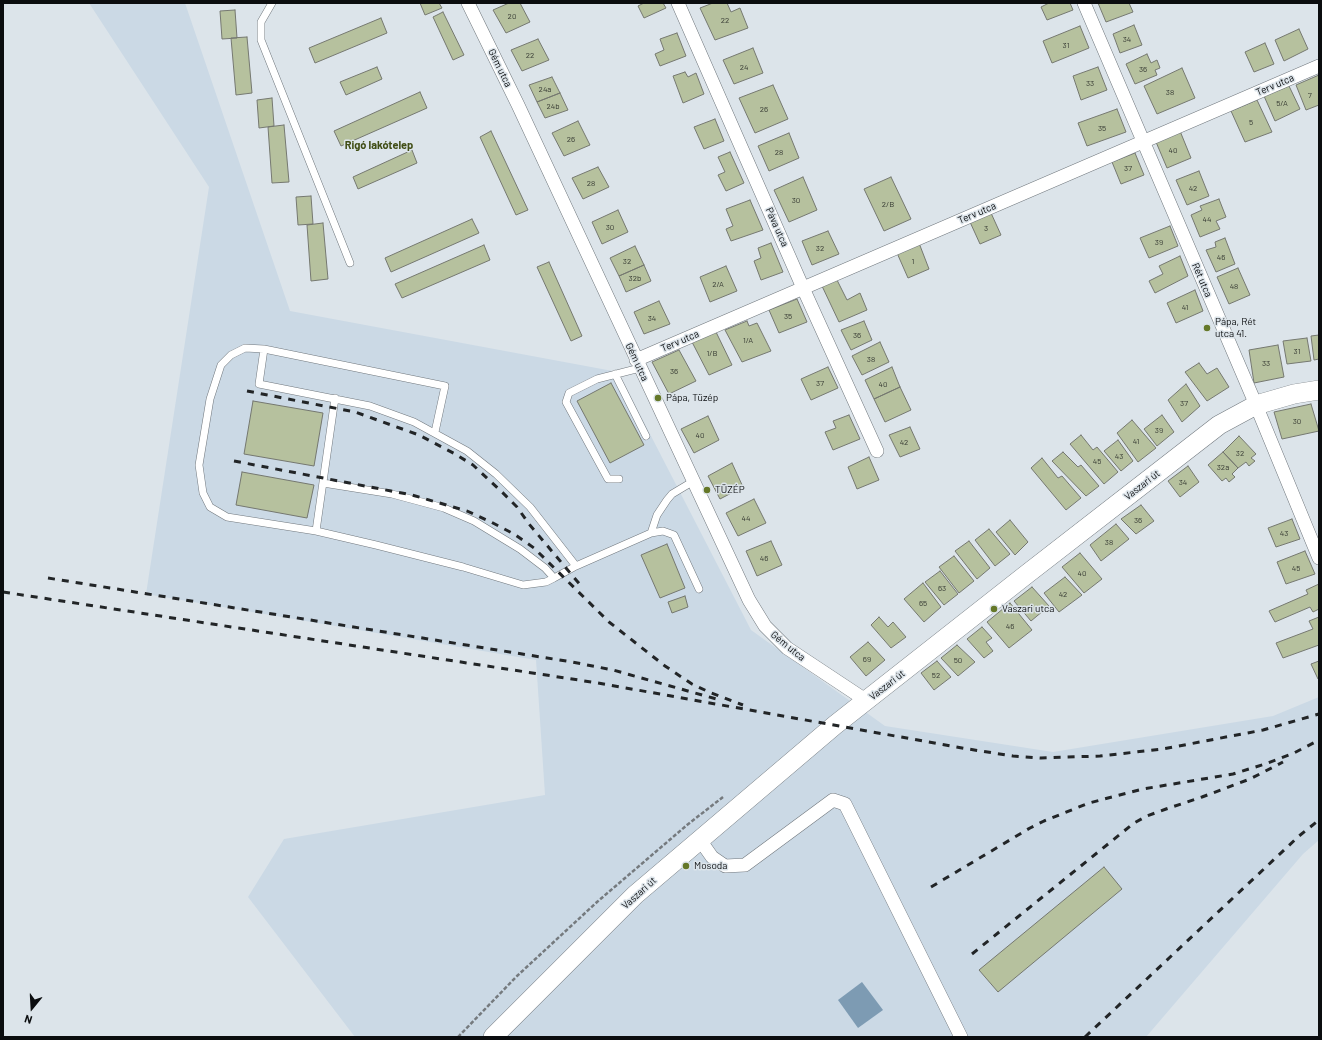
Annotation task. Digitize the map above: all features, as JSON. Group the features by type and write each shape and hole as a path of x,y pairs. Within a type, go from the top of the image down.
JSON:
{"main road":[{"name":"Vaszari út","path":"493,1037 635,895 835,725 1027,574 1219,425 1256,405 1294,394 1319,390"}],"street":[{"name":"Gém utca","path":"468,3 518,105 692,482 749,600 765,626 787,648 867,700"},
{"name":"Páva utca","path":"678,3 803,288 877,451"},
{"name":"Rét utca","path":"1084,3 1256,405 1319,558"},
{"name":"Terv utca","path":"638,364 803,288 1319,66"},
{"path":"700,840 712,857 725,866 745,865 833,800 845,804 961,1037"}],"lane":[{"path":"272,3 261,22 262,40 350,263"},
{"path":"435,432 445,386 264,349 244,348 231,355 221,365 210,399 198,465 203,493 210,507 227,517 316,531 463,567 523,585 546,582 576,566 652,533 663,531 674,535 699,589"},
{"path":"264,349 259,384 370,406 414,422 468,451 496,474 530,507 576,566"},
{"path":"619,478 608,479 566,402 569,392 638,364"},
{"path":"615,374 646,436"},
{"path":"316,531 335,398"},
{"path":"652,533 657,515 667,500 672,494 692,482"},
{"path":"323,483 392,494 444,508 474,521 520,549 545,568 554,578"}],"shaded area":[{"path":"89,3 185,3 290,311 618,372 751,630 885,726 1053,752 1273,716 1319,697 1319,840 1303,854 1146,1037 355,1037 248,897 284,839 545,795 536,660 146,594 209,187"}],"water":[{"path":"862,982 883,1010 858,1028 838,1000"}],"building":[{"path":"420,3 439,3 442,8 425,15"},
{"path":"509,3 520,3 530,22 506,33 493,10"},
{"path":"644,3 663,3 666,8 644,18 638,6"},
{"path":"713,3 727,3 731,12 740,8 748,28 715,40 700,8"},
{"path":"1049,3 1070,3 1073,10 1047,20 1041,7"},
{"path":"1098,3 1129,3 1133,12 1106,22"},
{"path":"235,10 237,38 222,39 220,11"},
{"path":"443,12 464,55 453,60 433,17"},
{"path":"381,18 387,33 315,63 309,48"},
{"path":"1134,25 1142,45 1120,53 1113,34"},
{"path":"1080,26 1089,48 1052,63 1043,41"},
{"path":"1299,29 1308,49 1284,61 1275,40"},
{"path":"677,33 686,56 660,66 655,54 664,50 660,39"},
{"path":"247,37 252,93 236,95 231,38"},
{"path":"538,39 549,60 522,71 511,50"},
{"path":"1265,43 1274,64 1254,72 1245,52"},
{"path":"753,48 763,73 734,84 723,60"},
{"path":"1147,54 1151,63 1157,60 1160,68 1155,70 1157,75 1135,84 1126,64"},
{"path":"377,67 382,79 346,95 340,82"},
{"path":"1098,67 1107,90 1081,100 1073,76"},
{"path":"1182,68 1195,98 1157,114 1144,86"},
{"path":"685,72 688,77 696,73 704,94 683,103 673,76"},
{"path":"1319,75 1319,105 1306,110 1296,85"},
{"path":"552,77 560,93 537,102 529,85"},
{"path":"773,85 788,119 755,133 739,98"},
{"path":"1289,86 1300,109 1275,121 1264,96"},
{"path":"420,92 427,108 341,146 334,131"},
{"path":"560,93 568,110 545,118 537,102"},
{"path":"272,98 274,126 259,128 257,100"},
{"path":"1257,100 1272,132 1245,142 1231,111"},
{"path":"1117,109 1126,132 1087,146 1078,123"},
{"path":"715,119 724,141 704,149 694,127"},
{"path":"578,121 590,145 564,156 552,133"},
{"path":"284,125 289,182 272,183 268,127"},
{"path":"491,131 528,210 516,215 480,137"},
{"path":"1180,131 1191,158 1167,168 1156,142"},
{"path":"789,133 799,158 769,171 758,146"},
{"path":"412,150 417,163 358,189 353,177"},
{"path":"730,152 744,183 726,191 718,175 725,172 718,157"},
{"path":"1135,153 1144,175 1121,184 1112,162"},
{"path":"598,167 609,187 583,199 572,178"},
{"path":"1199,171 1209,196 1187,205 1176,180"},
{"path":"803,177 817,210 789,222 774,190"},
{"path":"891,177 911,219 884,231 864,189"},
{"path":"311,196 313,224 298,225 296,197"},
{"path":"1219,199 1226,217 1216,221 1220,229 1200,237 1191,215 1202,210 1200,206"},
{"path":"750,200 763,230 731,241 726,229 733,226 726,209"},
{"path":"618,210 628,232 602,244 592,222"},
{"path":"991,213 1001,235 980,244 970,222"},
{"path":"472,219 479,233 391,272 385,258"},
{"path":"323,223 328,279 311,281 307,225"},
{"path":"1170,226 1178,246 1149,258 1140,238"},
{"path":"828,231 839,254 812,265 802,241"},
{"path":"1225,238 1235,264 1216,272 1206,250 1216,247 1215,242"},
{"path":"771,243 783,272 761,280 754,261 761,258 758,248"},
{"path":"919,243 929,269 908,278 897,253"},
{"path":"484,245 490,260 402,298 395,284"},
{"path":"635,246 644,265 619,276 610,258"},
{"path":"1180,256 1188,276 1155,293 1149,281 1163,274 1159,266"},
{"path":"549,262 582,336 571,341 537,267"},
{"path":"644,265 651,281 626,292 619,276"},
{"path":"726,266 737,291 710,302 700,277"},
{"path":"1238,268 1250,295 1229,304 1217,277"},
{"path":"837,280 847,300 860,293 867,310 839,322 822,286"},
{"path":"1195,290 1203,311 1176,323 1167,303"},
{"path":"797,299 807,322 779,333 769,310"},
{"path":"659,301 670,324 644,334 634,312"},
{"path":"747,321 749,326 757,323 771,351 742,362 725,330"},
{"path":"864,321 872,340 851,350 841,330"},
{"path":"716,332 732,365 709,375 692,342"},
{"path":"1319,335 1319,359 1314,360 1311,336"},
{"path":"1307,338 1311,361 1287,364 1283,341"},
{"path":"880,342 889,362 862,375 852,356"},
{"path":"1278,345 1284,377 1254,383 1249,350"},
{"path":"679,350 696,381 669,394 652,362"},
{"path":"1199,363 1207,374 1217,368 1229,387 1207,401 1185,372"},
{"path":"828,367 838,388 811,400 801,379"},
{"path":"892,367 900,387 874,399 865,380"},
{"path":"611,383 644,445 610,463 577,401"},
{"path":"1186,384 1200,406 1182,422 1168,400"},
{"path":"900,387 911,410 885,422 874,399"},
{"path":"253,401 323,413 314,466 244,454"},
{"path":"1311,404 1319,431 1282,439 1274,412"},
{"path":"849,415 860,439 833,450 825,432 836,428 833,421"},
{"path":"1162,415 1174,432 1157,446 1144,429"},
{"path":"708,416 719,440 694,453 681,429"},
{"path":"1132,420 1156,448 1138,462 1117,433"},
{"path":"910,427 920,449 900,457 889,435"},
{"path":"1081,435 1093,450 1097,447 1118,472 1104,484 1070,444"},
{"path":"1239,436 1256,454 1251,458 1255,461 1249,466 1246,462 1238,468 1223,452"},
{"path":"1118,440 1133,461 1121,471 1104,451"},
{"path":"1063,452 1078,467 1081,465 1099,486 1086,496 1052,461"},
{"path":"1223,452 1238,468 1232,474 1235,477 1229,482 1226,478 1222,481 1208,465"},
{"path":"869,457 879,480 857,489 848,467"},
{"path":"1042,458 1058,478 1062,476 1081,498 1066,510 1031,468"},
{"path":"732,463 743,487 720,499 708,476"},
{"path":"1188,466 1199,482 1180,497 1168,481"},
{"path":"242,472 314,485 307,518 236,505"},
{"path":"754,499 766,523 738,536 726,513"},
{"path":"1141,505 1154,521 1136,534 1121,519"},
{"path":"1292,519 1300,539 1276,547 1268,528"},
{"path":"1010,520 1028,542 1015,555 996,532"},
{"path":"1116,524 1129,539 1101,561 1090,545"},
{"path":"989,529 1010,554 995,566 975,540"},
{"path":"771,541 782,565 757,576 746,551"},
{"path":"969,541 990,568 977,579 955,551"},
{"path":"667,544 685,588 660,598 641,555"},
{"path":"1305,551 1315,574 1286,584 1277,562"},
{"path":"1080,553 1102,579 1084,593 1062,567"},
{"path":"954,556 974,581 959,593 939,567"},
{"path":"940,571 958,594 944,605 925,582"},
{"path":"1065,577 1082,595 1059,612 1044,593"},
{"path":"923,583 941,607 924,622 904,599"},
{"path":"1319,584 1319,609 1313,612 1310,607 1275,622 1269,611 1308,594 1306,590"},
{"path":"1032,587 1049,606 1031,621 1014,601"},
{"path":"685,596 688,607 672,613 668,602"},
{"path":"1010,603 1032,630 1009,648 987,622"},
{"path":"879,617 888,627 893,622 906,637 891,648 871,625"},
{"path":"1319,617 1319,645 1283,658 1276,643 1313,629 1309,621"},
{"path":"982,627 992,638 986,642 993,651 984,658 967,639"},
{"path":"868,642 885,660 866,676 850,657"},
{"path":"957,645 975,662 958,676 941,658"},
{"path":"937,661 951,677 934,690 921,673"},
{"path":"1319,661 1319,679 1318,679 1311,664"},
{"path":"1104,867 1122,889 998,992 979,970"}],"railway":[{"path":"247,391 355,412 419,435 455,454 473,465 517,507 529,524 582,587"},
{"path":"234,461 412,495 467,511 491,522 514,534 534,548 609,622 665,666 692,684 743,705"},
{"path":"48,578 572,662 613,670 720,700"},
{"path":"3,592 598,683 1013,756 1041,758 1100,756 1163,749 1263,730 1319,714"},
{"path":"931,887 1030,828 1089,803 1143,789 1233,774 1294,753 1319,740"},
{"path":"972,954 1134,823 1147,816 1250,779 1283,762"},
{"path":"1085,1037 1299,836 1319,820"}],"place":[{"name":"Pápa, Rét utca 41.","path":"1207,328"},
{"name":"Pápa, Tüzép","path":"658,398"},
{"name":"TÜZÉP","path":"707,490"},
{"name":"Vaszari utca","path":"994,609"},
{"name":"Mosoda","path":"686,866"}],"district":[{"name":"Rigó lakótelep","path":"379,145"}]}
